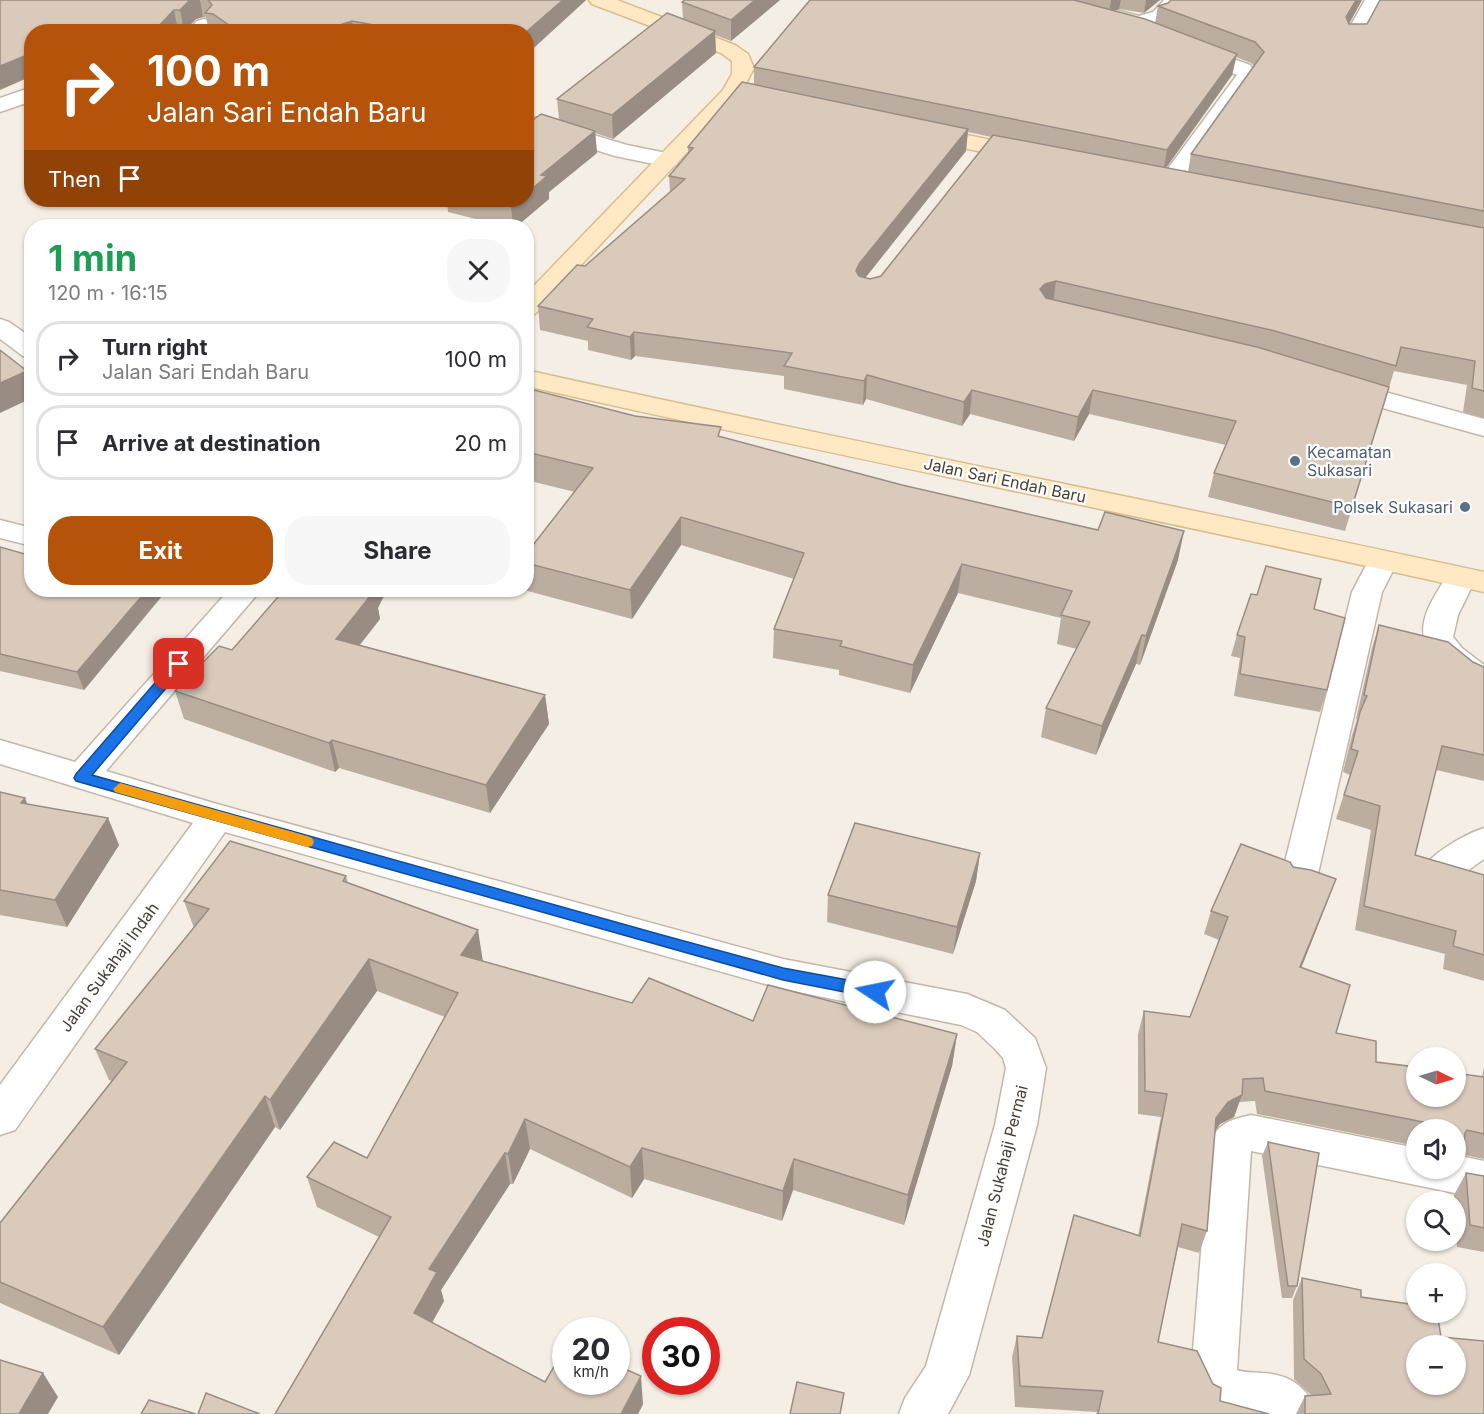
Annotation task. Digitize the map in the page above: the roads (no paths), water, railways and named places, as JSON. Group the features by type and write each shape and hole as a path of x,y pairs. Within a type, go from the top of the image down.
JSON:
{"main road":[{"path":"534,301 732,93 743,73 744,61 740,54 599,0"},
{"path":"732,93 755,98"},
{"path":"905,129 1043,157"},
{"path":"1146,178 1191,187"},
{"name":"Jalan Sari Endah Baru","path":"534,380 759,430 1226,525 1473,580"}],"street":[{"path":"1045,2 1140,22 1160,16 1174,0"},
{"path":"1353,39 1375,0"},
{"path":"1045,2 1164,39 1243,69 1247,75 1168,182"},
{"path":"0,106 24,96"},
{"path":"534,123 623,151 668,160"},
{"path":"966,169 986,146"},
{"path":"0,327 24,345"},
{"path":"1314,379 1484,428"},
{"path":"0,529 24,535"},
{"path":"1299,878 1367,592 1383,561"},
{"path":"1473,580 1436,626 1437,637 1446,655 1484,681"},
{"path":"69,774 240,597"},
{"path":"69,774 187,627"},
{"name":"Jalan Sukahaji Permai","path":"0,752 217,817 783,974 967,1010 991,1021 1021,1050 1026,1068 1016,1125 946,1375 922,1414"},
{"name":"Jalan Sukahaji Indah","path":"0,1117 217,817"},
{"path":"1438,872 1484,841"},
{"path":"1295,1414 1291,1406 1279,1397 1237,1393 1222,1388 1214,1375 1231,1142 1239,1136 1251,1133 1406,1165"},
{"path":"1466,1176 1484,1180"}],"place":[{"name":"Kecamatan Sukasari","path":"1295,461"},
{"name":"Polsek Sukasari","path":"1465,507"}]}
